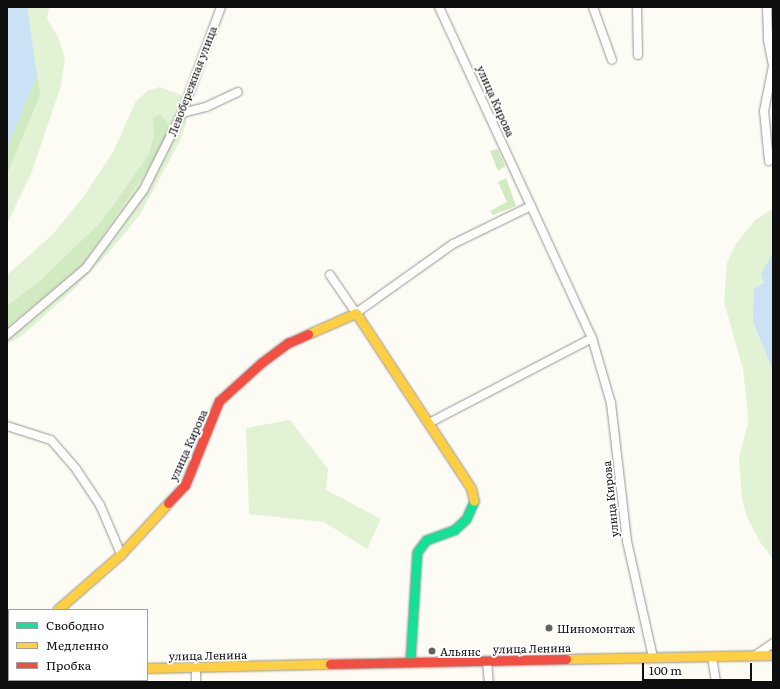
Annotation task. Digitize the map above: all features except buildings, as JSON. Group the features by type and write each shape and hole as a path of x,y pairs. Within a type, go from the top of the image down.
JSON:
{"street":[{"name":"Левобережная улица","path":"7,335 86,268 144,189 182,113 221,7"},
{"name":"улица Кирова","path":"439,7 592,338 611,403 627,541 653,657"},
{"path":"593,7 612,60"},
{"path":"637,7 638,55"},
{"path":"767,7 768,40 773,66 764,111 769,161"},
{"path":"182,113 206,107 238,92"},
{"name":"улица Кирова","path":"58,609 121,554 185,485 219,401 260,363 288,343 356,313 453,244 531,206"},
{"path":"330,275 429,422 471,488 474,502 466,519 454,530 426,540 417,552 410,662"},
{"path":"429,422 592,338"},
{"path":"7,426 51,440 76,469 100,505 121,554"},
{"path":"755,655 773,643"},
{"name":"улица Ленина","path":"148,668 773,655"},
{"path":"712,657 716,682"},
{"path":"488,661 490,682"},
{"path":"196,667 196,682"}],"green space":[{"path":"7,7 49,7 47,19 58,37 65,58 61,86 31,174 7,224"},
{"path":"37,75 40,95 7,174 7,148"},
{"path":"160,87 181,95 186,110 186,124 179,143 139,216 109,252 73,290 23,335 7,344 7,275 52,235 84,196 113,152 136,101 149,90"},
{"path":"160,114 169,125 165,140 146,172 81,266 7,327 7,306 40,281 101,222 120,196 149,154 154,136 153,118"},
{"path":"498,149 505,166 498,171 490,151"},
{"path":"506,178 516,206 493,215 490,211 507,202 498,182"},
{"path":"773,209 773,559 760,542 747,517 742,499 739,458 748,423 747,404 743,369 724,302 727,263 736,244 755,220"},
{"path":"290,420 328,469 326,490 381,519 367,549 324,522 249,514 246,428"}],"water":[{"path":"7,7 27,7 37,75 7,148"},
{"path":"773,253 773,371 753,321 754,289 764,283 761,274"}],"traffic: fast":[{"path":"410,662 417,552 426,540 454,530 466,519 474,501"}],"traffic: slow":[{"path":"308,334 356,313 471,488 474,501"},
{"path":"58,609 121,554 168,503"},
{"path":"566,659 773,655"},
{"path":"148,668 330,664"}],"traffic: jam":[{"path":"168,503 185,485 219,401 261,363 288,343 308,334"},
{"path":"330,664 566,659"}],"place":[{"name":"Шиномонтаж","path":"549,628"},
{"name":"Альянс","path":"432,651"}]}
